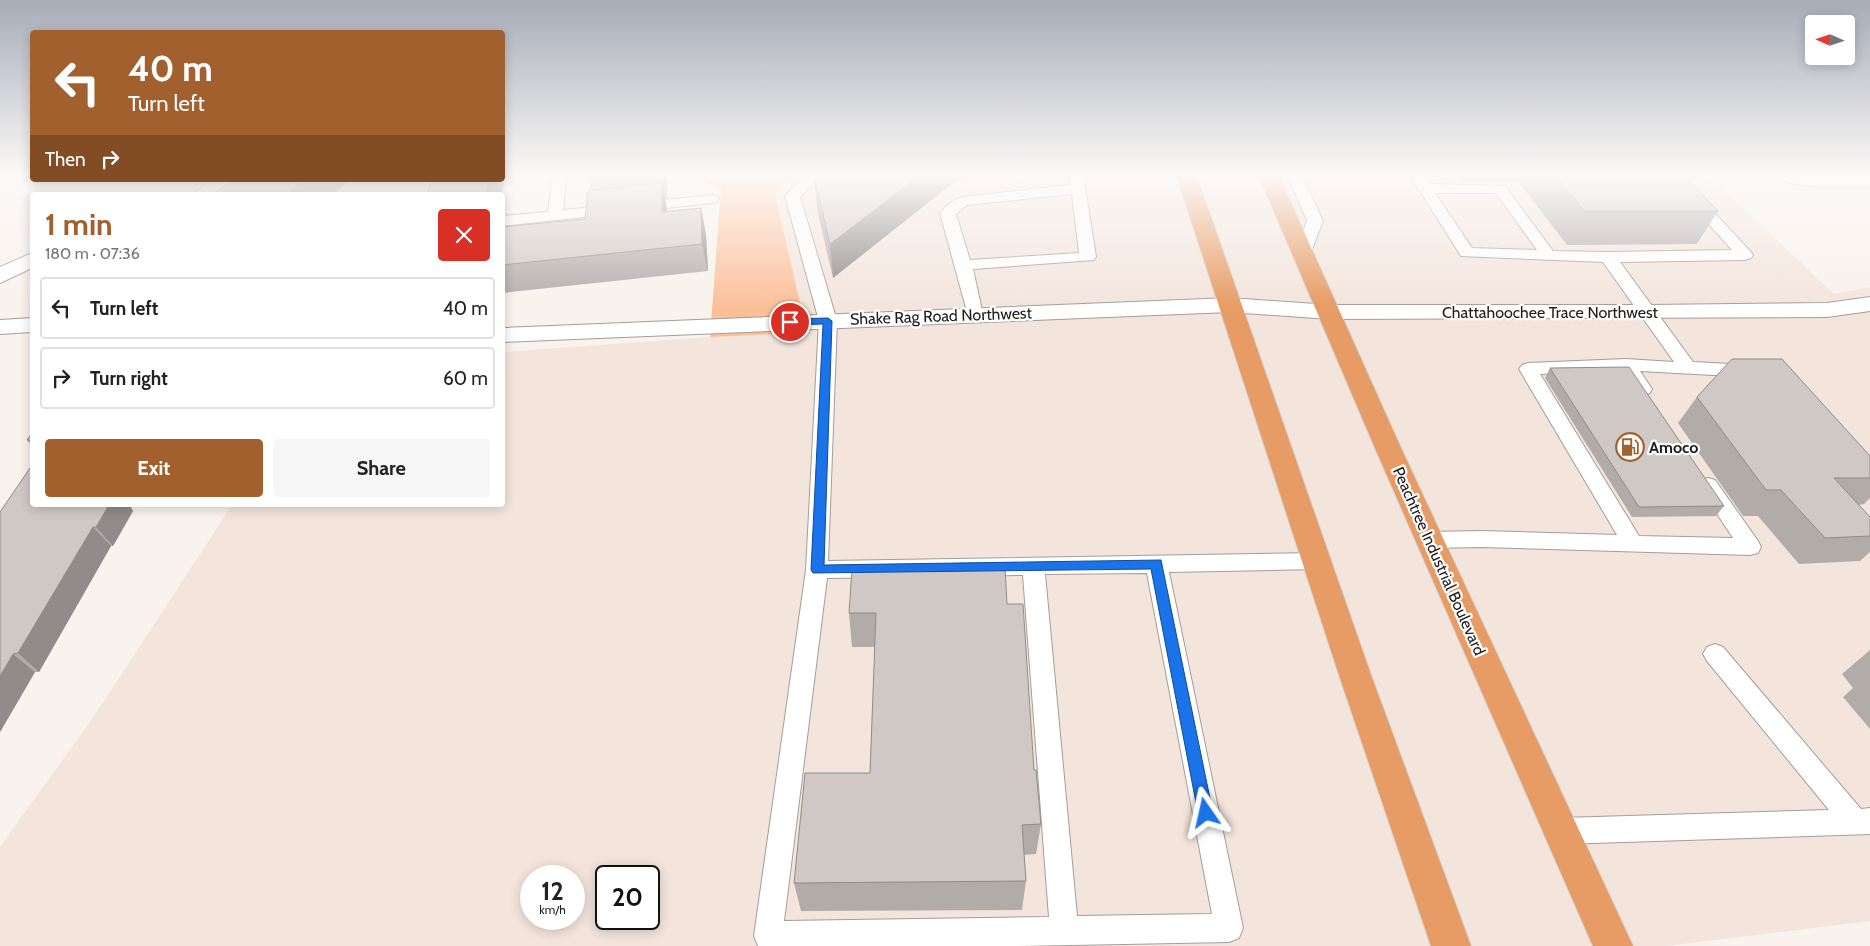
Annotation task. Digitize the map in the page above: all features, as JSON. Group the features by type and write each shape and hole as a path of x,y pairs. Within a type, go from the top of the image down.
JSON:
{"highway":[{"path":"1201,218 1316,561 1451,946"},
{"name":"Peachtree Industrial Boulevard","path":"1288,218 1429,540 1614,946"}],"street":[{"path":"2,273 30,261"},
{"name":"Chattahoochee Trace Northwest","path":"1230,305 1330,312 1648,312 1827,310 1870,304"},
{"name":"Shake Rag Road Northwest","path":"505,335 1230,305"},
{"path":"0,327 30,325"}],"lane":[{"path":"505,221 527,218"},
{"path":"798,218 828,321 817,570 768,936 1229,928 1156,564"},
{"path":"950,218 964,265 975,315"},
{"path":"964,265 1088,257 1082,218"},
{"path":"1303,252 1315,221 1314,218"},
{"path":"1444,218 1467,253 1608,257 1745,255 1711,218"},
{"path":"1522,218 1550,256"},
{"path":"1608,257 1688,368"},
{"path":"1633,543 1528,369 1626,365 1770,372"},
{"path":"1626,365 1653,404"},
{"path":"1429,540 1750,546 1696,468"},
{"path":"817,570 1316,561"},
{"path":"1033,566 1064,931"},
{"path":"1715,654 1863,821"},
{"path":"1561,831 1863,821"}],"shaded area":[{"path":"719,218 780,218 807,333 710,337"},
{"path":"780,218 1754,218 1834,294 1870,287 1870,921 1666,946 0,946 0,847 95,715 231,507 505,507 505,352 710,337 806,333"}],"building":[{"path":"701,218 702,244 505,265 505,227 585,219"},
{"path":"824,218 864,218 830,244"},
{"path":"1732,359 1782,359 1870,456 1870,478 1834,478 1870,517 1870,536 1825,538 1781,490 1766,490 1697,397"},
{"name":"Amoco","path":"1629,367 1724,506 1639,507 1550,368"},
{"path":"30,468 30,507 108,507 96,527 93,527 18,653 13,654 0,676 0,512"},
{"path":"1005,567 1007,604 1023,604 1034,770 1036,770 1041,824 1022,825 1026,881 794,883 805,773 870,773 876,613 849,613 852,569"}],"place":[{"name":"Amoco","path":"1630,447"}],"route":[{"path":"790,322 828,321 817,570 1156,564 1206,813"}]}
